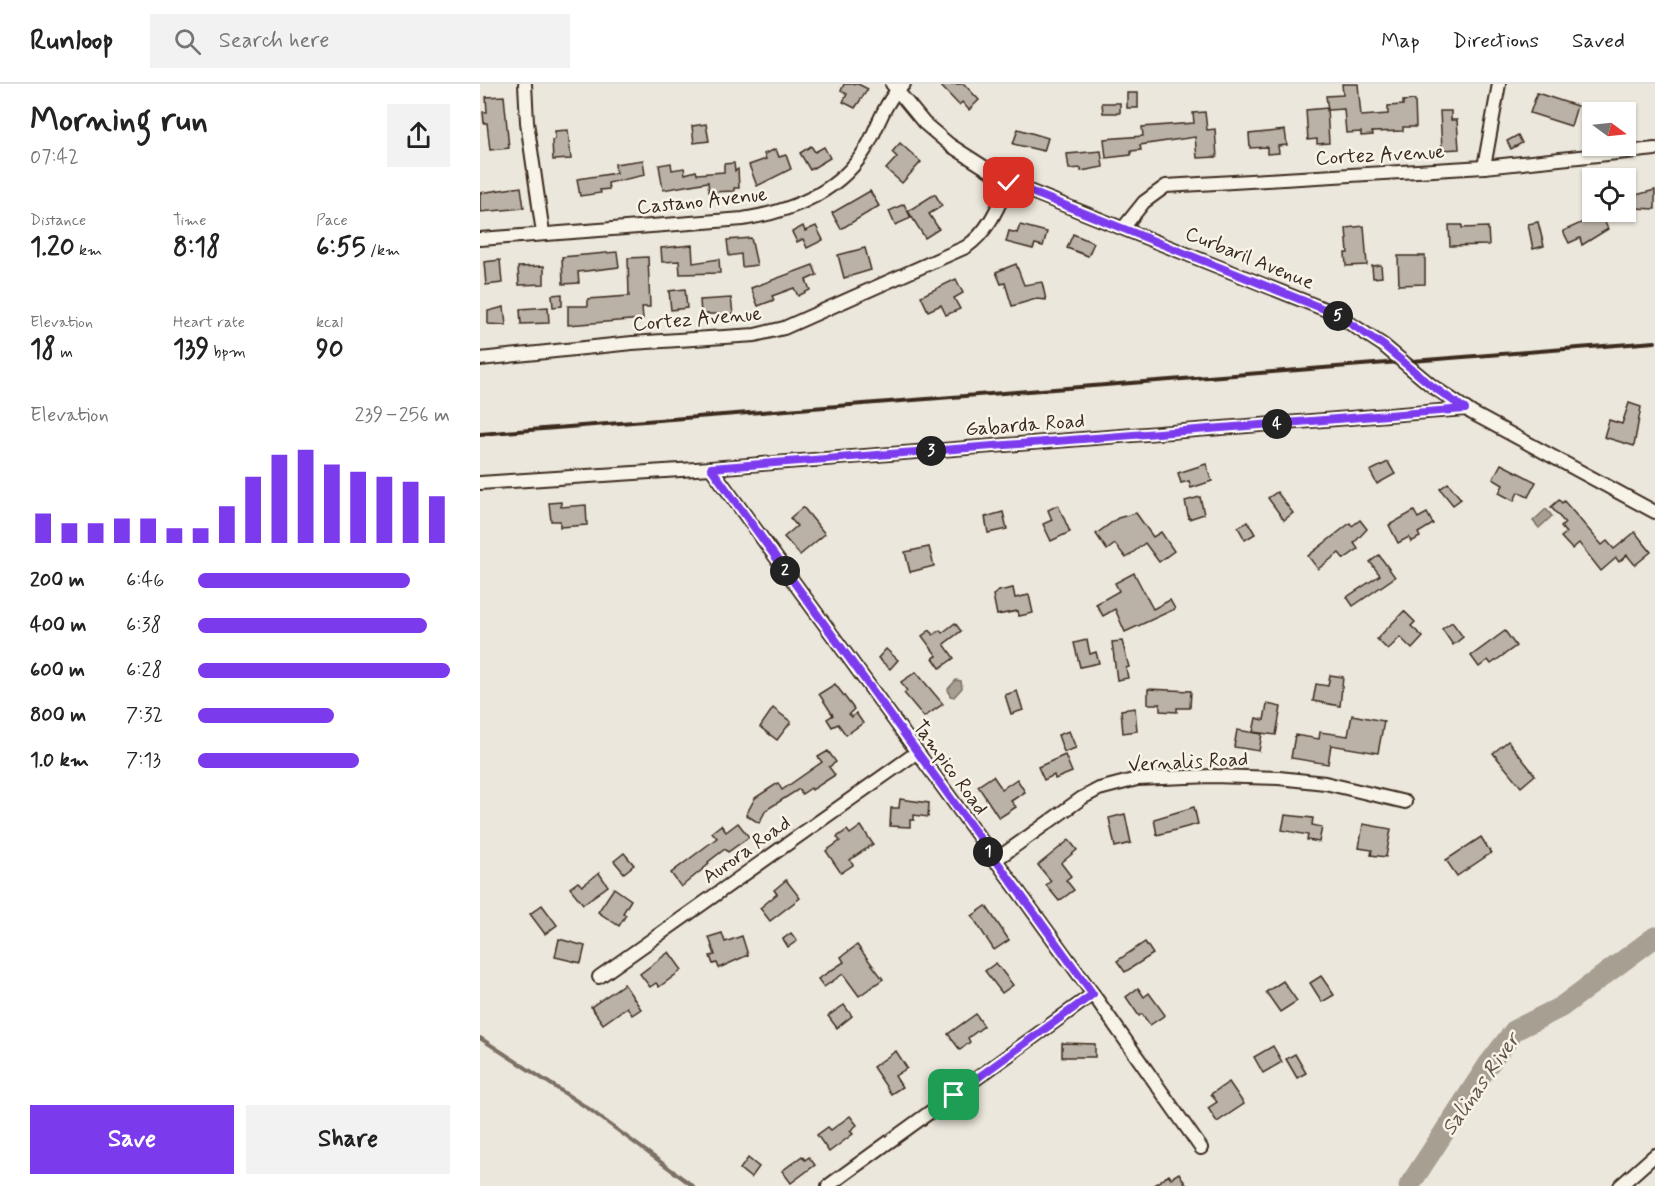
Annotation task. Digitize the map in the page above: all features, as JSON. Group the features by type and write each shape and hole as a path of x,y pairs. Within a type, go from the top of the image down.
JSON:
{"street":[{"path":"525,84 527,122 543,233"},
{"path":"1484,167 1499,84"},
{"name":"Castano Avenue","path":"480,239 743,219 772,214 800,205 825,190 848,170 867,146 897,86"},
{"name":"Curbaril Avenue","path":"897,86 924,123 950,145 1009,183 1124,227 1334,313 1383,345 1432,386 1465,409 1655,512"},
{"name":"Cortez Avenue","path":"1124,227 1144,202 1166,186 1484,167 1655,149"},
{"name":"Cortez Avenue","path":"480,359 632,343 755,335 784,328 966,247 977,239 989,224 1009,183"},
{"name":"Gabarda Road","path":"480,483 711,468 1465,409"},
{"name":"Tampico Road","path":"711,468 994,861 1093,994 1201,1148"},
{"name":"Aurora Road","path":"599,977 916,753"},
{"name":"Vernalis Road","path":"994,861 1082,798 1099,789 1137,779 1212,776 1279,778 1325,783 1405,802"},
{"path":"828,1186 1093,994"},
{"path":"1620,1186 1655,1155"}],"shaded area":[{"path":"1546,509 1552,516 1539,528 1533,521"},
{"path":"956,680 961,681 962,688 954,697 950,696 948,689"}],"building":[{"path":"844,84 858,84 868,89 855,108 843,102 847,94 841,91"},
{"path":"939,84 964,84 979,100 969,110 962,102 959,105"},
{"path":"1342,84 1358,84 1361,116 1388,114 1388,106 1403,105 1403,101 1415,100 1416,127 1403,127 1403,131 1372,132 1373,135 1361,136 1361,132 1346,133 1344,109 1328,110 1326,96 1343,95"},
{"path":"1127,93 1138,93 1138,108 1127,108"},
{"path":"1537,93 1577,106 1571,126 1530,113"},
{"path":"504,96 509,148 490,150 487,123 484,123 483,112 487,112 486,97"},
{"path":"1102,103 1120,103 1120,113 1103,113"},
{"path":"1327,108 1329,143 1317,144 1317,139 1308,140 1306,110"},
{"path":"1440,111 1451,111 1451,120 1457,120 1459,149 1442,150"},
{"path":"1205,112 1207,130 1215,129 1217,157 1197,158 1195,137 1140,145 1141,150 1131,151 1131,155 1106,158 1104,139 1143,136 1142,127 1194,123 1193,113"},
{"path":"706,124 709,141 694,143 692,126"},
{"path":"1018,129 1048,138 1044,151 1013,144"},
{"path":"568,130 571,159 553,160 552,140 555,139 555,131"},
{"path":"1285,130 1287,145 1278,146 1279,153 1267,154 1267,147 1250,148 1249,134"},
{"path":"1518,135 1522,143 1511,149 1507,141"},
{"path":"900,143 921,162 902,183 886,169 897,157 892,152"},
{"path":"811,146 815,152 824,147 830,158 810,170 800,153"},
{"path":"776,149 779,157 786,155 791,169 757,186 749,165 766,159 764,154"},
{"path":"1101,151 1103,167 1081,171 1081,168 1069,169 1067,154"},
{"path":"643,160 645,175 608,183 609,189 600,190 601,193 580,196 577,179 616,173 615,164"},
{"path":"671,163 672,170 684,168 685,174 696,171 697,174 724,172 724,164 734,163 735,171 738,169 739,188 734,188 734,191 709,192 708,182 663,190 659,165"},
{"path":"521,187 524,208 480,212 480,193"},
{"path":"1655,190 1655,209 1636,208 1636,195"},
{"path":"870,191 879,206 841,229 832,213"},
{"path":"935,194 942,206 929,214 939,229 925,238 908,211"},
{"path":"904,204 911,218 895,225 889,211"},
{"path":"1538,222 1544,246 1533,249 1528,224"},
{"path":"1583,222 1605,222 1608,229 1582,245 1580,238 1569,243 1563,231"},
{"path":"1020,225 1047,232 1043,246 1035,244 1033,249 1006,242 1009,231 1017,233"},
{"path":"1449,225 1462,225 1462,228 1488,227 1489,245 1450,246"},
{"path":"803,226 805,231 816,226 823,240 807,248 803,239 797,242 792,232"},
{"path":"1364,226 1367,265 1346,266 1345,253 1348,253 1346,228"},
{"path":"1073,234 1094,243 1088,256 1067,248"},
{"path":"751,238 757,265 742,267 741,254 729,256 727,240"},
{"path":"692,245 693,263 719,259 720,273 680,274 679,261 662,262 661,248"},
{"path":"865,248 871,270 844,278 838,255"},
{"path":"617,252 619,267 578,272 579,283 563,284 562,257"},
{"path":"1398,256 1425,256 1425,284 1399,285"},
{"path":"648,257 650,307 642,307 643,319 568,325 568,306 588,306 588,299 629,296 628,258"},
{"path":"500,260 502,283 486,285 484,262"},
{"path":"1016,264 1024,285 1042,282 1046,300 1036,299 1012,306 1005,283 1001,284 996,272"},
{"path":"813,265 817,275 806,280 810,290 798,296 794,288 772,296 774,300 758,306 751,288"},
{"path":"1381,265 1382,277 1373,278 1372,266"},
{"path":"544,266 544,284 519,285 518,267"},
{"path":"956,279 963,293 954,298 960,309 946,315 941,305 928,311 921,296"},
{"path":"685,289 687,308 671,310 669,291"},
{"path":"562,294 562,306 553,307 552,295"},
{"path":"731,298 733,314 701,314 700,300"},
{"path":"504,307 506,325 488,324 488,311"},
{"path":"548,307 549,323 521,324 520,309"},
{"path":"1629,403 1641,407 1634,446 1604,437 1609,420 1622,424"},
{"path":"1388,462 1395,474 1377,484 1370,471"},
{"path":"1206,464 1212,481 1191,488 1189,481 1181,483 1178,473"},
{"path":"1501,464 1536,482 1528,497 1518,492 1514,501 1499,493 1503,485 1493,479"},
{"path":"1448,483 1461,499 1453,505 1440,489"},
{"path":"1277,492 1293,513 1284,520 1268,498"},
{"path":"1200,497 1204,514 1189,519 1185,501"},
{"path":"1559,500 1562,503 1564,501 1602,545 1607,541 1614,549 1635,532 1651,552 1635,565 1627,555 1619,562 1616,558 1601,571 1579,543 1572,549 1561,537 1566,533 1561,527 1565,523 1551,507"},
{"path":"561,502 561,507 586,505 587,525 560,527 560,521 551,521 549,503"},
{"path":"1058,505 1070,532 1051,541 1043,524 1052,520 1048,510"},
{"path":"803,507 825,534 800,555 784,537 797,526 790,518"},
{"path":"1414,511 1418,518 1427,513 1433,524 1418,533 1420,537 1411,542 1409,537 1398,543 1389,525"},
{"path":"1003,512 1007,529 988,533 985,517"},
{"path":"1136,513 1153,537 1161,532 1174,551 1159,562 1145,543 1126,558 1115,544 1107,550 1096,534 1118,518"},
{"path":"1360,520 1367,529 1354,543 1358,549 1344,559 1339,553 1318,569 1308,556 1350,523 1352,526"},
{"path":"1248,522 1255,534 1245,540 1238,527"},
{"path":"929,547 934,566 910,572 905,552"},
{"path":"1379,555 1395,577 1353,606 1347,597 1380,575 1370,562"},
{"path":"1134,573 1153,609 1170,600 1175,609 1125,632 1115,609 1103,616 1096,604 1119,591 1115,583"},
{"path":"1013,588 1015,598 1029,595 1033,613 1019,616 1018,611 997,615 993,595"},
{"path":"1404,611 1415,622 1411,626 1423,637 1412,649 1400,637 1388,650 1377,639"},
{"path":"1452,622 1463,637 1453,645 1442,629"},
{"path":"955,623 961,631 944,644 954,658 940,668 933,658 937,656 922,636 930,630 933,635 940,630 942,633"},
{"path":"1505,631 1516,646 1491,664 1488,660 1479,667 1471,656"},
{"path":"1087,640 1090,654 1096,652 1099,663 1080,667 1074,643"},
{"path":"1122,641 1129,667 1126,668 1128,678 1117,680 1112,642"},
{"path":"886,649 898,660 890,669 878,658"},
{"path":"916,672 943,704 924,717 904,693 907,691 901,682"},
{"path":"1330,675 1343,677 1340,706 1313,701 1316,684 1328,686"},
{"path":"835,684 854,709 849,714 852,717 856,713 863,723 846,735 838,724 832,727 827,719 833,715 819,694"},
{"path":"1148,689 1191,691 1190,708 1177,708 1177,712 1160,711 1160,704 1148,704"},
{"path":"1017,691 1023,710 1011,714 1005,695"},
{"path":"1267,704 1281,707 1276,735 1253,732 1256,718 1264,720"},
{"path":"773,708 791,722 777,740 760,727"},
{"path":"1135,708 1137,731 1123,733 1121,710"},
{"path":"1352,715 1384,721 1378,753 1331,745 1328,764 1291,758 1295,735 1319,739 1320,732 1348,736"},
{"path":"1237,730 1262,734 1259,751 1234,747"},
{"path":"1069,731 1076,748 1064,752 1058,735"},
{"path":"1508,741 1535,775 1521,787 1493,753"},
{"path":"828,751 836,762 829,767 835,775 802,794 799,789 766,810 759,823 746,815 755,798 778,783 782,790 822,762 818,757"},
{"path":"1065,755 1072,772 1055,779 1054,775 1044,780 1038,767"},
{"path":"993,776 1002,789 1017,779 1025,792 1011,801 1016,807 999,818 978,786"},
{"path":"900,799 929,803 928,817 914,815 914,820 910,820 910,827 890,826 891,808 899,808"},
{"path":"1194,807 1198,824 1157,835 1154,819"},
{"path":"1125,814 1131,843 1115,847 1109,818"},
{"path":"1285,815 1313,818 1312,825 1322,827 1319,842 1307,840 1308,835 1282,830"},
{"path":"738,823 749,837 728,852 725,849 681,887 671,873 717,838 712,832 721,825 726,832"},
{"path":"1363,824 1391,829 1386,857 1371,855 1372,850 1359,848"},
{"path":"861,826 873,844 850,860 853,865 841,873 826,851 840,841 837,837 847,830 850,834"},
{"path":"1481,837 1491,853 1457,876 1446,860"},
{"path":"1069,840 1077,850 1061,863 1071,876 1066,880 1074,890 1059,901 1046,885 1051,881 1038,865"},
{"path":"624,853 634,865 624,873 614,861"},
{"path":"599,873 608,886 583,904 570,888 578,882 582,886"},
{"path":"786,880 800,898 770,921 760,908 777,894 774,890"},
{"path":"614,888 631,900 623,913 626,915 619,926 598,912"},
{"path":"542,905 557,925 545,934 530,914"},
{"path":"986,906 1009,940 994,950 972,916"},
{"path":"722,933 725,942 742,936 748,955 719,968 717,963 713,964 710,956 715,955 709,937"},
{"path":"791,933 797,941 788,947 783,939"},
{"path":"559,939 585,946 581,963 555,957"},
{"path":"1145,942 1153,954 1125,972 1117,961"},
{"path":"857,945 883,979 859,996 843,974 824,987 818,979 844,962 841,957"},
{"path":"669,952 682,970 659,987 656,983 650,987 640,974"},
{"path":"996,963 1013,985 1002,993 985,971"},
{"path":"1321,976 1334,995 1322,1002 1310,983"},
{"path":"1283,981 1297,1001 1280,1012 1266,992"},
{"path":"624,984 641,1009 632,1015 627,1007 603,1024 591,1007"},
{"path":"1138,988 1144,997 1149,993 1165,1015 1150,1025 1142,1014 1139,1016 1126,997"},
{"path":"844,1005 852,1016 837,1028 828,1016"},
{"path":"976,1014 984,1026 968,1038 970,1042 960,1050 948,1034"},
{"path":"1062,1043 1095,1044 1095,1057 1062,1057"},
{"path":"1273,1046 1282,1062 1263,1073 1254,1057"},
{"path":"896,1051 907,1068 895,1076 902,1087 891,1094 873,1067"},
{"path":"1295,1054 1306,1073 1297,1078 1286,1059"},
{"path":"1229,1082 1244,1104 1217,1122 1208,1108 1217,1102 1211,1094"},
{"path":"850,1116 857,1125 850,1131 853,1134 829,1152 817,1135 828,1127 831,1130"},
{"path":"802,1156 805,1160 809,1157 815,1165 791,1183 782,1171"},
{"path":"748,1158 759,1167 751,1178 740,1169"},
{"path":"1179,1173 1187,1186 1152,1186 1169,1175 1171,1178"}],"waterway":[{"name":"Salinas River","path":"1409,1186 1488,1065 1515,1030 1561,1007 1655,937"},
{"path":"480,1038 589,1109 693,1186"}],"railway":[{"path":"480,434 1655,342"}],"route":[{"path":"954,1095 1093,994 994,861 711,468 1465,409 1432,386 1383,345 1334,313 1009,183"}]}
